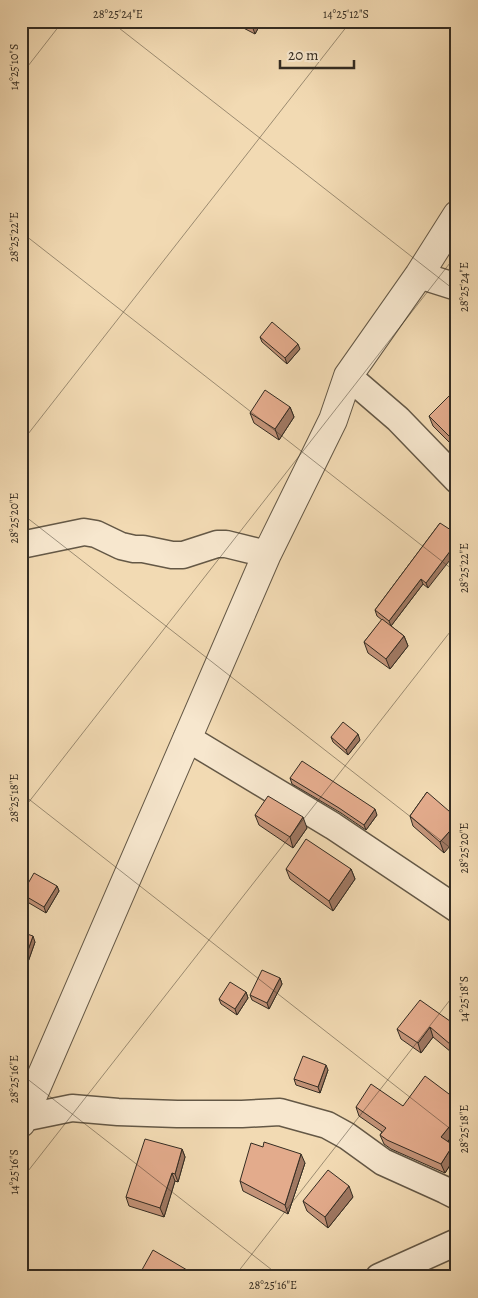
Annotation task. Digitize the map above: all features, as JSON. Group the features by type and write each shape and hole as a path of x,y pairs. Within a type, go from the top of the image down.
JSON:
{"street":[{"path":"22,1119 267,554 333,420 348,376 419,275 457,216"},
{"path":"419,275 457,286"},
{"path":"348,376 398,419 457,480"},
{"path":"21,545 84,532 96,534 121,546 172,556 183,555 217,544 226,544 267,554"},
{"path":"187,738 333,826 457,909"},
{"path":"22,1119 72,1108 178,1114 280,1112 327,1125 347,1136 383,1162 457,1196"},
{"path":"379,1277 457,1242"}],"building":[{"path":"457,32 457,40 453,39"},
{"path":"272,322 298,344 285,358 260,337"},
{"path":"265,390 290,407 275,429 250,413"},
{"path":"450,395 457,402 457,438 454,441 429,416"},
{"path":"440,523 457,534 457,542 426,583 421,579 389,621 375,610"},
{"path":"382,619 404,636 386,659 364,642"},
{"path":"343,722 358,734 346,750 331,737"},
{"path":"302,761 375,809 364,825 290,778"},
{"path":"427,792 457,818 457,823 440,842 410,816"},
{"path":"268,796 303,817 290,837 255,815"},
{"path":"306,839 351,869 329,901 286,869"},
{"path":"34,873 57,886 44,907 22,894"},
{"path":"21,932 33,936 26,956 21,954"},
{"path":"262,970 280,978 267,1003 250,995"},
{"path":"230,982 246,992 235,1009 219,999"},
{"path":"420,1000 457,1026 457,1050 430,1027 418,1043 397,1029"},
{"path":"303,1056 326,1065 318,1087 294,1079"},
{"path":"425,1076 457,1100 457,1117 441,1137 453,1145 441,1164 387,1140 380,1135 386,1128 356,1107 371,1084 403,1106"},
{"path":"145,1139 182,1149 175,1174 172,1173 160,1208 126,1197"},
{"path":"264,1142 301,1154 285,1205 240,1181 251,1143 263,1147"},
{"path":"328,1170 349,1186 325,1217 303,1201"},
{"path":"153,1250 187,1270 183,1277 138,1277"},
{"path":"457,1266 457,1277 443,1277"}]}
